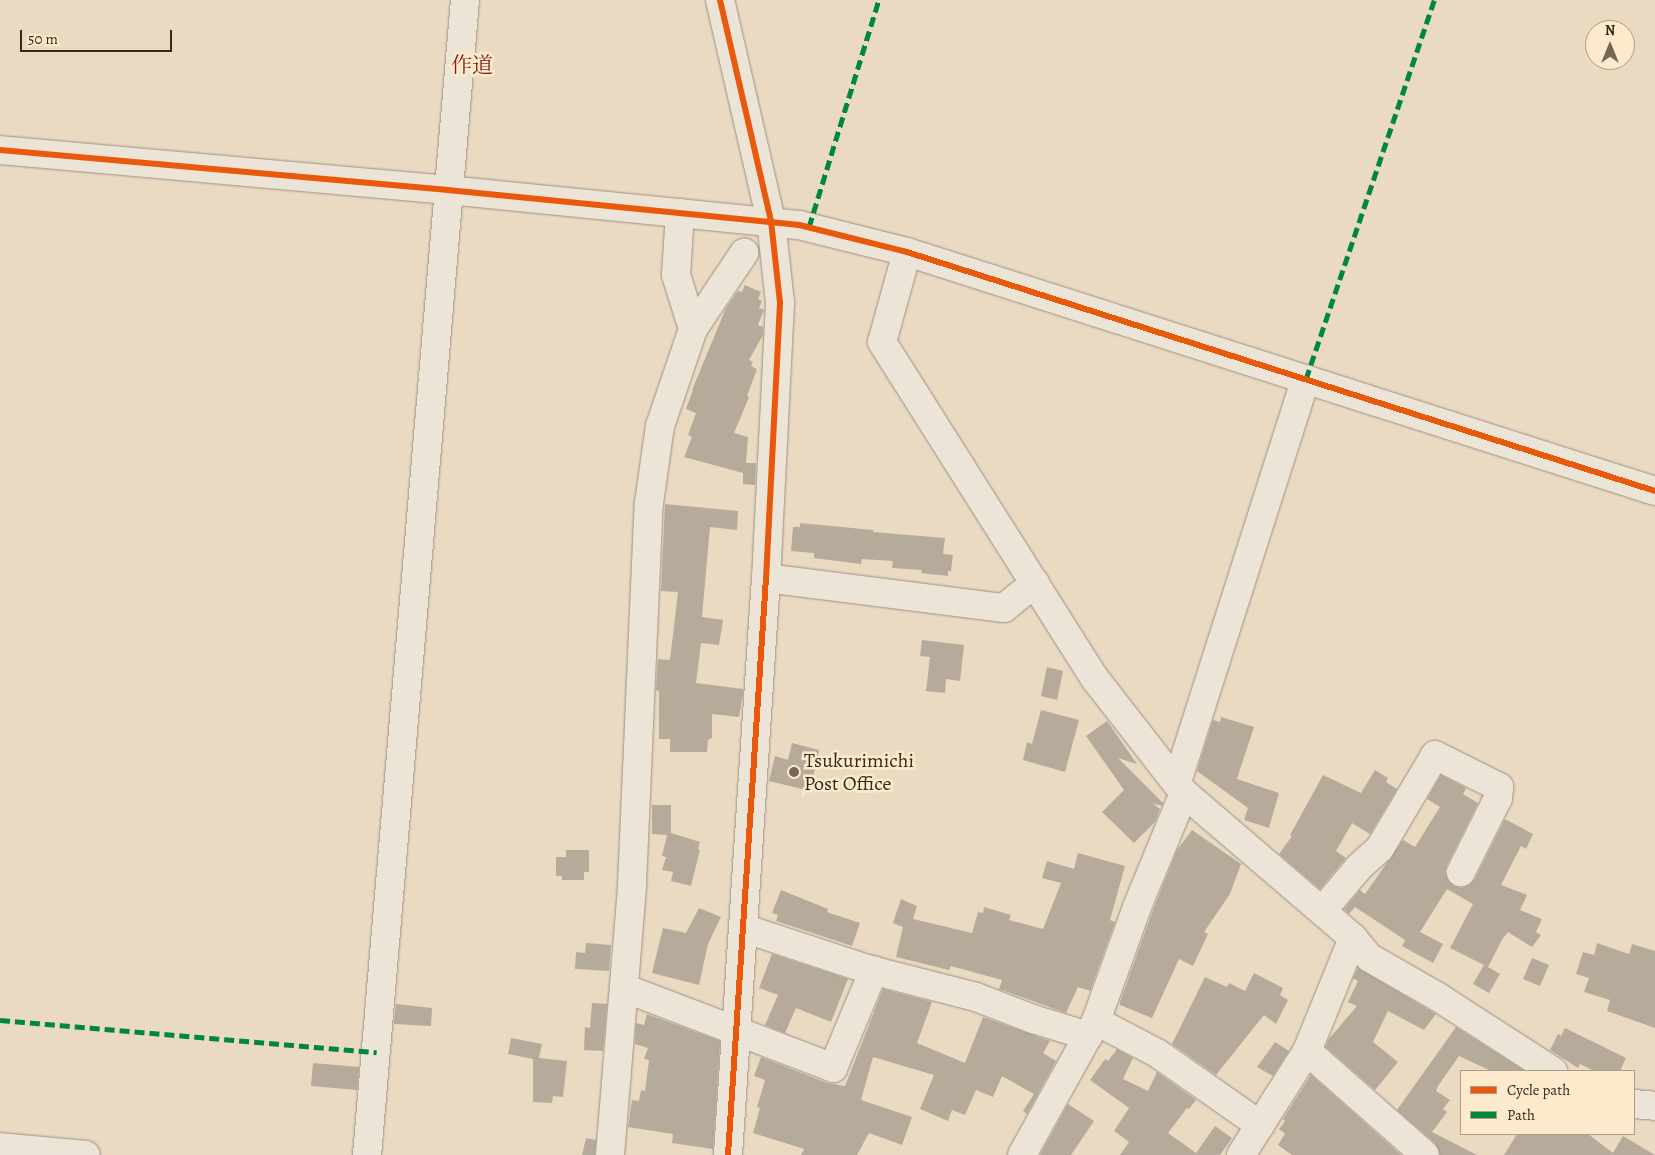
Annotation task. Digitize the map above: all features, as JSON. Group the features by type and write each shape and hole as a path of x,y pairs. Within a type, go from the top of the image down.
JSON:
{"street":[{"path":"367,1155 465,0"},
{"path":"720,0 771,221 780,302 766,578 728,1155"},
{"path":"0,150 448,190 799,225 907,252 1655,491"},
{"path":"680,213 676,275 693,328"},
{"path":"907,252 882,342 1096,680 1180,787 1353,938 1370,958 1438,997 1551,1070"},
{"path":"610,1155 632,885 649,503 660,426 693,328 744,253"},
{"path":"1022,1155 1092,1028 1137,907 1180,787 1306,378"},
{"path":"766,578 1004,608 1035,583"},
{"path":"1322,911 1359,867 1380,848 1435,755 1500,787 1498,798 1461,872"},
{"path":"743,928 874,970 976,998 1033,1020 1092,1028 1157,1053 1260,1125"},
{"path":"1241,1155 1307,1051 1353,938"},
{"path":"624,988 833,1068 874,970"},
{"path":"1307,1051 1425,1155"},
{"path":"1635,1104 1655,1106"},
{"path":"0,1147 86,1155"}],"building":[{"path":"745,285 761,292 758,299 762,301 759,308 764,310 758,325 763,327 763,335 749,360 753,362 751,366 757,369 747,396 749,397 734,433 748,437 746,463 756,463 755,485 743,484 743,473 684,457 692,437 688,435 696,413 686,409 692,390 726,308 738,291 742,292"},
{"path":"665,504 738,511 737,530 710,527 702,617 723,620 719,645 701,643 696,683 743,689 743,693 739,717 712,714 712,738 708,740 707,752 670,752 670,739 659,739 659,691 656,690 658,659 670,660 678,592 661,591"},
{"path":"800,523 945,538 943,554 953,555 951,571 948,571 948,576 921,573 922,570 892,568 893,561 862,559 861,564 814,558 814,553 791,551 793,527 800,527"},
{"path":"922,640 964,645 960,681 946,679 945,693 926,691 930,657 920,656"},
{"path":"1047,667 1063,671 1057,700 1041,696"},
{"path":"1041,710 1079,720 1065,772 1023,760 1027,742 1032,744"},
{"path":"1221,717 1254,727 1237,779 1279,793 1269,828 1244,820 1248,808 1197,771 1213,720 1220,722"},
{"path":"1107,721 1137,764 1118,758 1163,803 1162,806 1152,803 1160,809 1155,822 1134,843 1102,812 1124,790 1086,736"},
{"path":"792,743 819,750 810,791 769,781 775,756 788,760"},
{"path":"1375,770 1388,778 1386,782 1397,789 1370,834 1352,823 1336,851 1346,858 1320,889 1279,854 1292,836 1290,835 1323,775 1361,793"},
{"path":"1441,775 1466,788 1463,794 1478,803 1447,865 1445,872 1448,880 1454,886 1462,888 1469,885 1475,879 1505,819 1533,834 1526,849 1521,846 1501,885 1527,895 1520,910 1542,919 1536,932 1541,935 1532,947 1508,932 1488,967 1500,974 1489,993 1473,984 1484,965 1450,948 1473,904 1447,889 1420,932 1443,944 1433,963 1402,946 1405,940 1355,907 1349,914 1344,909 1360,890 1365,894 1403,840 1415,847 1440,807 1427,799"},
{"path":"652,805 671,805 671,833 700,842 698,849 700,850 691,886 671,881 673,872 662,870 666,857 662,856 667,835 652,834"},
{"path":"1192,830 1241,864 1230,894 1204,932 1208,934 1193,966 1179,959 1152,1018 1120,1005 1120,1002 1177,850"},
{"path":"566,850 589,850 589,872 584,872 584,880 562,880 562,876 556,876 556,857 566,857"},
{"path":"1078,853 1125,866 1110,920 1115,922 1090,991 1078,987 1066,1013 999,989 1002,980 951,966 949,970 896,957 903,927 893,923 901,899 917,906 913,919 972,933 978,912 983,913 984,907 1011,915 1009,920 1043,929 1061,883 1042,878 1047,861 1074,869"},
{"path":"781,890 828,909 827,912 860,923 852,946 776,921 778,915 772,913"},
{"path":"699,908 721,917 708,944 699,985 652,973 663,928 686,933"},
{"path":"586,943 611,945 609,971 575,969 576,952 585,953"},
{"path":"1597,943 1629,954 1632,944 1655,951 1655,1028 1607,1011 1610,1000 1584,992 1589,978 1576,974 1583,952 1594,955"},
{"path":"772,954 848,979 831,1022 796,1008 785,1033 765,1025 778,995 759,988"},
{"path":"1532,958 1549,965 1540,986 1523,979"},
{"path":"1358,968 1436,1014 1424,1030 1388,1011 1373,1042 1398,1062 1375,1090 1326,1047 1328,1040 1357,1006 1348,1002 1358,981 1353,978"},
{"path":"1254,973 1283,988 1280,995 1288,1000 1276,1024 1264,1015 1216,1075 1172,1044 1205,977 1227,987 1229,983 1245,991"},
{"path":"883,989 932,1002 917,1043 965,1063 983,1017 1050,1041 1043,1053 1056,1061 1027,1114 1023,1111 1034,1094 1002,1076 993,1097 976,1090 965,1115 952,1110 948,1121 920,1109 934,1075 873,1057 861,1100 912,1117 902,1145 869,1133 857,1155 801,1155 804,1149 753,1133 760,1108 757,1107 765,1080 754,1076 761,1057 827,1083 845,1086"},
{"path":"592,1003 607,1004 603,1051 584,1050 585,1027 590,1028"},
{"path":"396,1004 432,1008 431,1026 394,1024"},
{"path":"647,1014 720,1041 713,1149 672,1143 673,1134 628,1127 632,1100 639,1101 641,1090 645,1091 649,1060 644,1059 648,1048 635,1044 636,1023 644,1025"},
{"path":"1456,1027 1523,1070 1489,1070 1459,1056 1438,1086 1436,1091 1450,1100 1443,1109 1447,1112 1432,1132 1477,1155 1440,1155 1435,1143 1397,1110"},
{"path":"1565,1028 1626,1058 1620,1070 1592,1070 1580,1064 1578,1068 1550,1050 1558,1034 1561,1036"},
{"path":"511,1038 542,1044 539,1058 567,1061 563,1097 553,1096 552,1103 533,1102 533,1059 508,1054"},
{"path":"1275,1042 1289,1051 1273,1076 1257,1067"},
{"path":"1117,1049 1133,1058 1123,1079 1148,1091 1157,1072 1196,1100 1189,1109 1187,1108 1168,1133 1196,1153 1215,1126 1232,1138 1220,1155 1120,1155 1129,1142 1114,1131 1129,1108 1090,1080 1105,1059 1108,1061"},
{"path":"313,1063 359,1067 357,1090 311,1086"},
{"path":"1311,1075 1401,1155 1292,1155 1278,1145 1285,1134 1279,1129 1285,1121 1283,1119"},
{"path":"1068,1104 1094,1121 1071,1155 1040,1155"},
{"path":"1516,1135 1589,1135 1613,1153 1623,1136 1655,1155 1504,1155"},
{"path":"586,1138 596,1140 595,1155 582,1155"}],"marked path":[{"path":"809,227 879,0"},
{"path":"1306,379 1434,0"},
{"path":"0,1020 377,1052"}],"cycle path":[{"path":"720,0 771,221 780,303 766,578 728,1155"},
{"path":"0,150 448,190 799,225 907,252 1655,491"}],"place":[{"name":"Tsukurimichi Post Office","path":"794,772"}],"district":[{"name":"作道","path":"472,65"}]}
